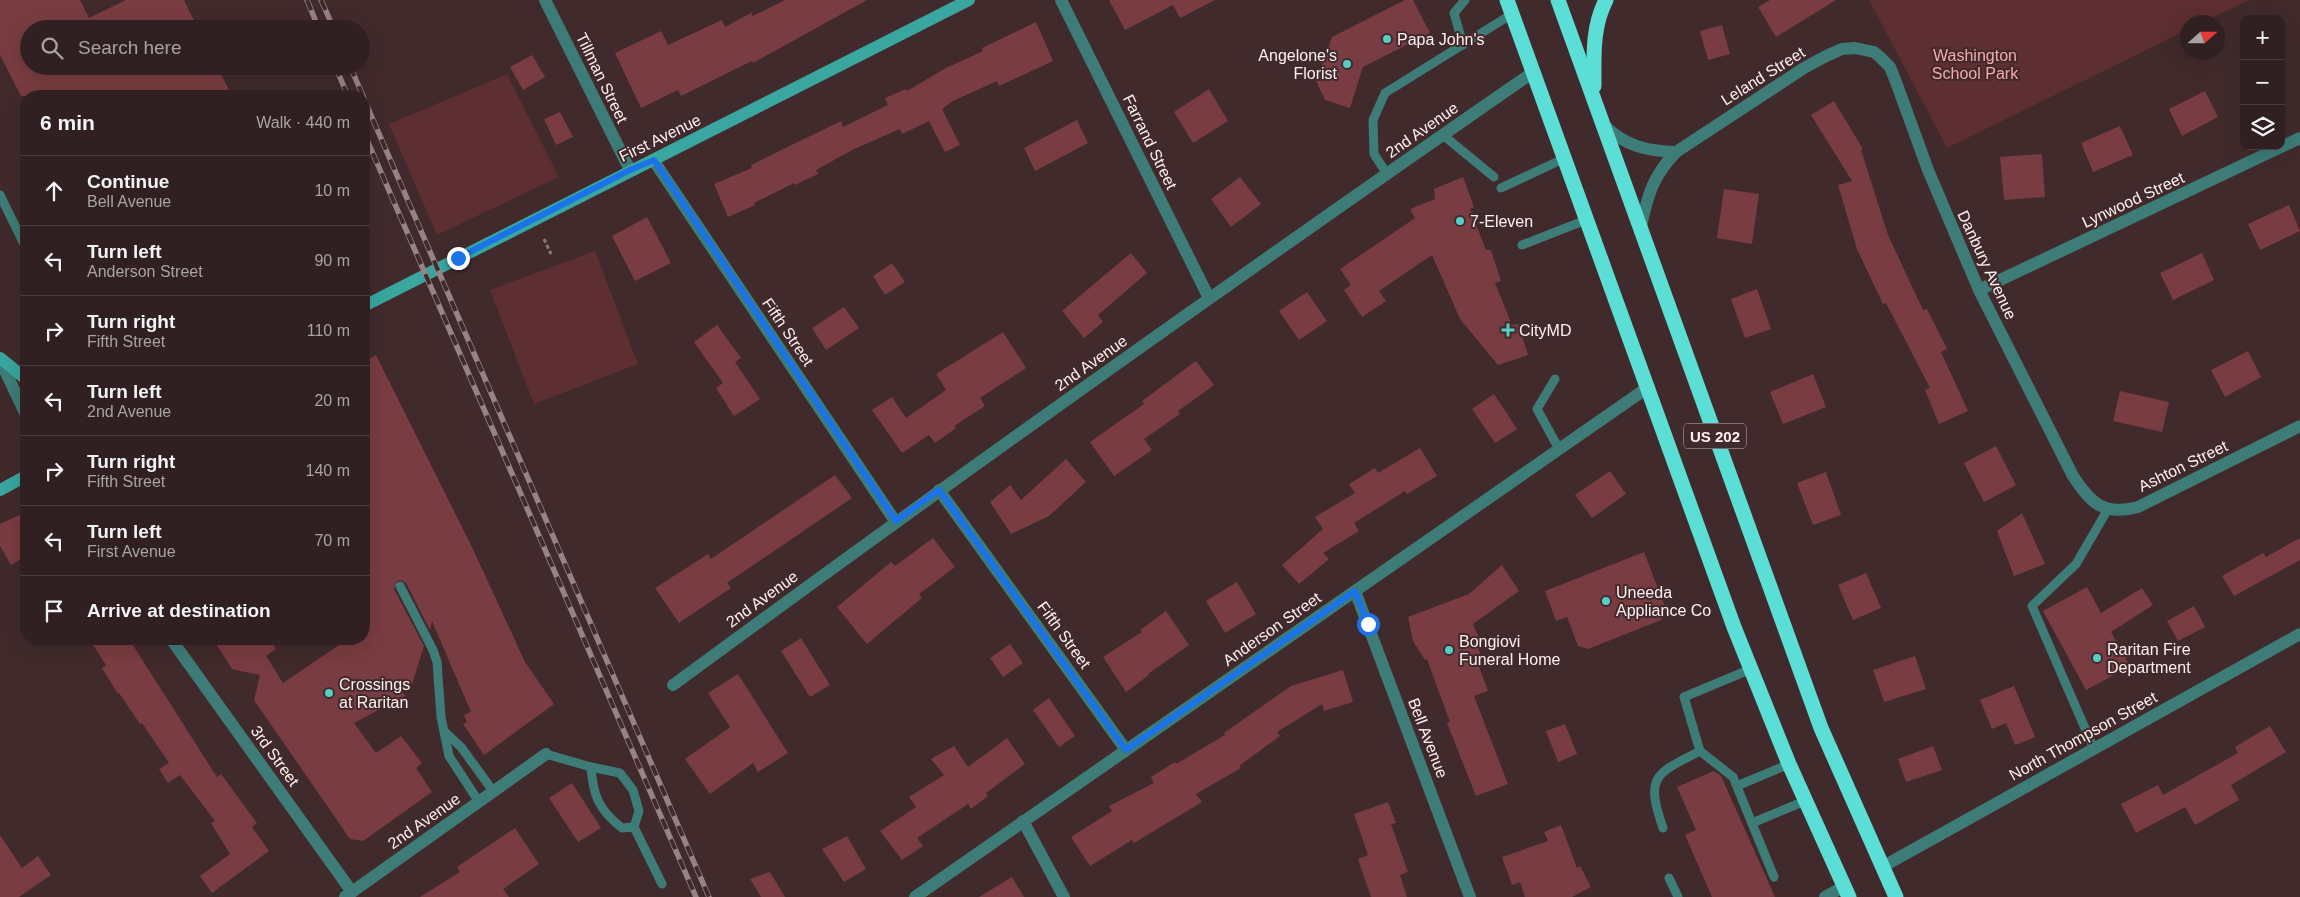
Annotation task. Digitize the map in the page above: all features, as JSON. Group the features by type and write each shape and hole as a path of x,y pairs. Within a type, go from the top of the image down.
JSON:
{"highway":[{"name":"US 202","path":"1558,0 1821,728 1896,897"},
{"path":"1593,95 1595,32 1598,16 1606,0"},
{"name":"US 202","path":"1509,7 1751,669 1789,764 1846,894"}],"street":[{"name":"Tillman Street","path":"545,0 630,170"},
{"name":"First Avenue","path":"370,303 970,0"},
{"name":"Farrand Street","path":"1061,0 1209,298"},
{"name":"Leland Street","path":"1641,226 1652,184 1661,169 1676,152 1804,68 1826,56 1842,49 1855,48 1874,52"},
{"name":"Danbury Avenue","path":"1874,52 1890,67 1928,170 1979,290 2073,476 2090,499 2108,509"},
{"name":"2nd Avenue","path":"673,685 939,490 1209,298 1532,73"},
{"path":"1605,126 1617,138 1637,147 1660,152 1676,152"},
{"name":"Lynwood Street","path":"1979,290 2300,138"},
{"name":"Fifth Street","path":"654,160 896,521"},
{"path":"0,359 20,374"},
{"path":"0,359 20,402"},
{"name":"Anderson Street","path":"915,897 1647,388"},
{"name":"Ashton Street","path":"2108,509 2126,510 2152,500 2300,426"},
{"path":"0,490 20,479"},
{"name":"Fifth Street","path":"939,490 1126,750"},
{"name":"Bell Avenue","path":"1355,591 1470,897"},
{"name":"North Thompson Street","path":"1882,867 2300,634"},
{"name":"3rd Street","path":"175,645 349,894"},
{"name":"2nd Avenue","path":"349,894 546,754"},
{"path":"1023,821 1064,897"},
{"path":"1825,897 1846,894"}],"lane":[{"path":"1462,45 1454,14 1465,0"},
{"path":"1387,174 1374,154 1373,120 1385,93 1462,45 1509,7"},
{"path":"1443,135 1494,177"},
{"path":"1501,188 1563,159"},
{"path":"0,195 20,236"},
{"path":"1522,245 1586,220"},
{"path":"1555,380 1538,409 1559,449"},
{"path":"2094,749 2032,606 2076,564 2108,509"},
{"path":"400,586 433,650 442,717 450,756 479,802"},
{"path":"1751,669 1684,697 1700,751 1733,777 1774,876"},
{"path":"446,733 461,747 493,792"},
{"path":"1663,828 1654,802 1654,785 1665,769 1700,751"},
{"path":"546,754 591,767 620,772 633,790 639,811 634,827 662,884"},
{"path":"1737,786 1789,764"},
{"path":"591,767 592,783 599,805 622,828 634,827"},
{"path":"1752,823 1805,801"},
{"path":"1669,878 1678,897"}],"path":[{"path":"544,239 551,254"}],"green space":[{"name":"Washington School Park","path":"1869,0 2249,0 2218,15 2180,15 2180,33 1947,148"},
{"path":"507,74 559,177 437,235 389,124"},
{"path":"595,251 638,364 534,404 490,290"}],"building":[{"path":"0,0 80,0 89,18 126,0 184,0 194,20 20,20 20,75 222,75 229,90 20,90 20,94 0,55"},
{"path":"785,0 867,0 753,63 752,61 681,96 678,90 641,108 615,53 661,31 668,45 722,20 725,27 751,13 753,16"},
{"path":"1109,0 1215,0 1180,18 1173,5 1125,30"},
{"path":"1405,0 1413,0 1430,33 1363,67 1350,108 1325,100 1316,81 1332,37"},
{"path":"1770,0 1836,0 1776,37 1758,7"},
{"path":"1036,22 1053,61 999,86 997,81 953,101 942,109 960,145 945,152 929,121 902,134 900,129 854,149 816,170 818,174 795,185 794,183 754,203 755,205 728,217 714,184 752,168 751,165 841,121 843,127 888,105 885,98 906,89 907,91 946,68 983,51 982,48"},
{"path":"1722,25 1730,54 1708,60 1700,31"},
{"path":"532,55 545,77 523,90 510,67"},
{"path":"1209,89 1228,121 1193,143 1174,112"},
{"path":"2205,91 2218,117 2182,136 2169,109"},
{"path":"1834,101 1863,149 1861,150 1888,235 1923,310 1927,309 1947,349 1941,352 1968,411 1939,424 1925,390 1930,388 1886,303 1883,304 1857,249 1838,185 1852,181 1811,115"},
{"path":"560,112 573,137 556,145 544,119"},
{"path":"1077,120 1088,143 1035,171 1024,148"},
{"path":"2120,126 2133,155 2093,172 2081,143"},
{"path":"2042,154 2045,197 2004,200 2000,157"},
{"path":"1240,177 1261,204 1231,227 1211,199"},
{"path":"1463,177 1474,207 1470,209 1486,250 1491,250 1501,281 1495,283 1512,325 1518,324 1528,355 1498,365 1460,319 1432,255 1379,291 1386,301 1362,317 1344,290 1351,285 1340,269 1415,218 1410,209 1435,199 1434,189"},
{"path":"1724,189 1759,194 1752,244 1717,238"},
{"path":"2289,205 2300,231 2260,250 2248,224"},
{"path":"647,217 671,263 635,281 612,236"},
{"path":"1131,253 1147,273 1098,315 1103,322 1084,338 1062,311"},
{"path":"2202,253 2214,280 2173,300 2160,273"},
{"path":"892,263 905,282 885,295 873,276"},
{"path":"1757,289 1771,329 1745,338 1731,299"},
{"path":"1307,292 1327,321 1299,340 1279,311"},
{"path":"844,307 859,328 826,350 812,328"},
{"path":"717,325 741,358 735,362 760,399 734,416 716,388 723,383 694,342"},
{"path":"1003,332 1026,368 980,398 985,406 954,426 956,428 935,443 929,435 902,453 872,410 892,397 906,418 946,390 936,374"},
{"path":"2248,351 2261,377 2225,397 2211,370"},
{"name":"Crossings at Raritan","path":"376,355 472,547 525,662 554,704 484,755 463,724 467,722 464,715 471,712 432,621 430,630 406,583 401,580 397,581 394,589 424,646 412,684 401,690 405,696 354,723 376,753 401,736 422,763 416,768 432,792 363,841 350,839 254,700 260,675 232,669 217,645 273,645 276,649 266,656 283,683 339,645 370,645 370,358"},
{"path":"1196,361 1214,385 1178,411 1180,414 1144,439 1152,450 1114,476 1090,442 1144,404 1142,401"},
{"path":"1813,374 1826,407 1783,424 1770,392"},
{"path":"2120,391 2169,402 2162,432 2113,421"},
{"path":"1494,394 1517,429 1495,443 1472,409"},
{"path":"1996,446 2016,485 1984,502 1964,463"},
{"path":"1420,448 1437,476 1407,494 1405,491 1354,523 1359,531 1323,553 1329,559 1299,584 1282,565 1323,529 1315,517 1355,493 1349,484 1375,468 1378,473"},
{"path":"1066,459 1086,482 1049,516 1011,534 990,502 1010,485 1021,500"},
{"path":"1610,471 1626,494 1592,518 1575,495"},
{"path":"1826,472 1841,515 1813,525 1797,483"},
{"path":"835,475 852,498 727,583 731,588 679,623 655,588 708,554 711,559"},
{"path":"2022,513 2045,564 2014,576 1997,531"},
{"path":"20,515 20,560 11,565 0,546 0,524"},
{"path":"933,538 955,567 919,594 922,598 867,644 837,607 891,562 895,566"},
{"path":"2300,538 2300,560 2234,596 2222,576 2263,553 2266,557"},
{"name":"Uneeda Appliance Co","path":"1644,552 1667,612 1661,620 1588,649 1578,646 1567,617 1556,621 1545,591"},
{"path":"1502,565 1519,591 1473,624 1480,640 1476,641 1483,662 1478,664 1488,691 1474,696 1508,784 1476,796 1447,723 1450,722 1427,659 1425,660 1413,641 1408,617 1469,594"},
{"path":"1866,573 1881,608 1853,620 1838,585"},
{"path":"1237,582 1256,614 1225,633 1206,601"},
{"path":"2087,587 2101,613 2142,588 2153,605 2111,632 2130,666 2086,690 2043,611"},
{"path":"2194,606 2205,627 2178,641 2167,621"},
{"path":"1166,611 1189,645 1126,692 1103,657 1142,632 1140,630"},
{"path":"801,638 830,685 810,697 781,651"},
{"path":"1010,644 1023,663 1003,677 990,658"},
{"path":"93,645 133,645 217,777 221,774 257,823 252,827 269,851 212,893 200,876 230,854 211,823 215,821 180,775 168,783 159,769 169,763 142,723 140,724 118,694 102,668 106,665"},
{"path":"1915,656 1926,689 1884,702 1873,670"},
{"path":"1343,670 1353,702 1324,711 1322,704 1277,732 1280,736 1239,766 1241,768 1196,794 1202,802 1134,843 1132,840 1090,866 1071,837 1112,811 1109,806 1154,783 1151,777 1225,735 1224,733 1291,686"},
{"path":"738,674 788,753 758,772 753,763 710,794 685,759 730,727 708,693"},
{"path":"2014,686 2035,737 2015,745 2006,723 1992,729 1980,700"},
{"path":"1049,698 1075,736 1059,747 1033,710"},
{"path":"1565,724 1577,754 1558,762 1546,731"},
{"path":"2270,726 2286,752 2231,785 2239,800 2195,825 2185,807 2136,833 2121,804 2158,785 2163,795 2238,753 2235,747"},
{"path":"1007,738 1025,764 986,793 988,796 971,809 968,804 917,838 923,846 902,860 880,831 916,807 909,797 944,775 931,759 954,746 968,767"},
{"path":"1933,746 1942,770 1906,782 1898,759"},
{"path":"1714,771 1721,776 1775,897 1712,897 1685,835 1696,830 1677,787"},
{"path":"572,783 601,828 578,842 549,798"},
{"path":"1388,802 1396,823 1391,824 1408,872 1400,875 1407,897 1371,897 1358,859 1368,855 1354,814"},
{"path":"1561,825 1577,868 1580,866 1591,887 1572,897 1525,897 1520,882 1512,885 1502,857 1548,841 1544,832"},
{"path":"515,828 539,864 503,889 509,897 420,897 460,872 457,867"},
{"path":"0,835 22,868 38,856 51,875 19,897 0,897"},
{"path":"847,836 866,869 844,882 822,849"},
{"path":"770,872 785,897 761,897 750,879"},
{"path":"1012,877 1024,897 979,897"}],"railway":[{"path":"307,0 315,20"},
{"path":"321,0 330,20"},
{"path":"339,75 345,90"},
{"path":"354,75 360,90"},
{"path":"370,113 709,897"},
{"path":"370,147 696,897"}],"place":[{"name":"Papa John's","path":"1387,39"},
{"name":"Angelone's Florist","path":"1347,64"},
{"name":"7-Eleven","path":"1460,221"},
{"name":"CityMD","path":"1508,330"},
{"name":"Uneeda Appliance Co","path":"1606,601"},
{"name":"Bongiovi Funeral Home","path":"1449,650"},
{"name":"Raritan Fire Department","path":"2097,658"},
{"name":"Crossings at Raritan","path":"329,693"}],"route":[{"path":"458,258 630,170 654,160 896,521 939,490 1126,750 1355,591 1368,624"}]}
